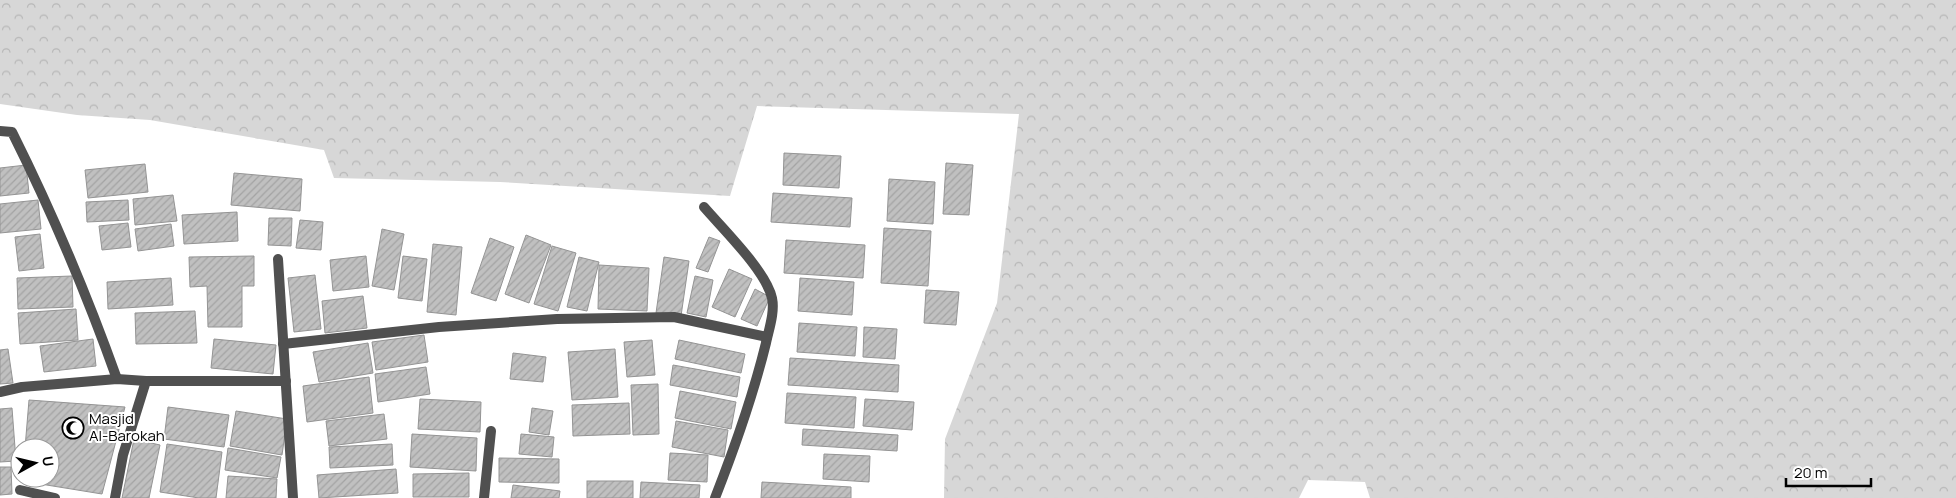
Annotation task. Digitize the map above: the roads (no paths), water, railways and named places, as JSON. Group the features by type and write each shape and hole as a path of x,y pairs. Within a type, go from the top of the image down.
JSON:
{"street":[{"path":"0,131 12,132 40,188 101,334 117,379"},
{"path":"704,207 762,274 772,298 771,323 759,373 739,438 715,498"},
{"path":"278,259 293,498"},
{"path":"283,344 556,318 674,317 767,337"},
{"path":"0,392 22,388 117,379 146,381 286,381"},
{"path":"115,498 123,455 146,381"},
{"path":"484,498 491,431"},
{"path":"20,490 55,498"}],"place":[{"name":"Masjid Al-Barokah","path":"73,428"}]}
